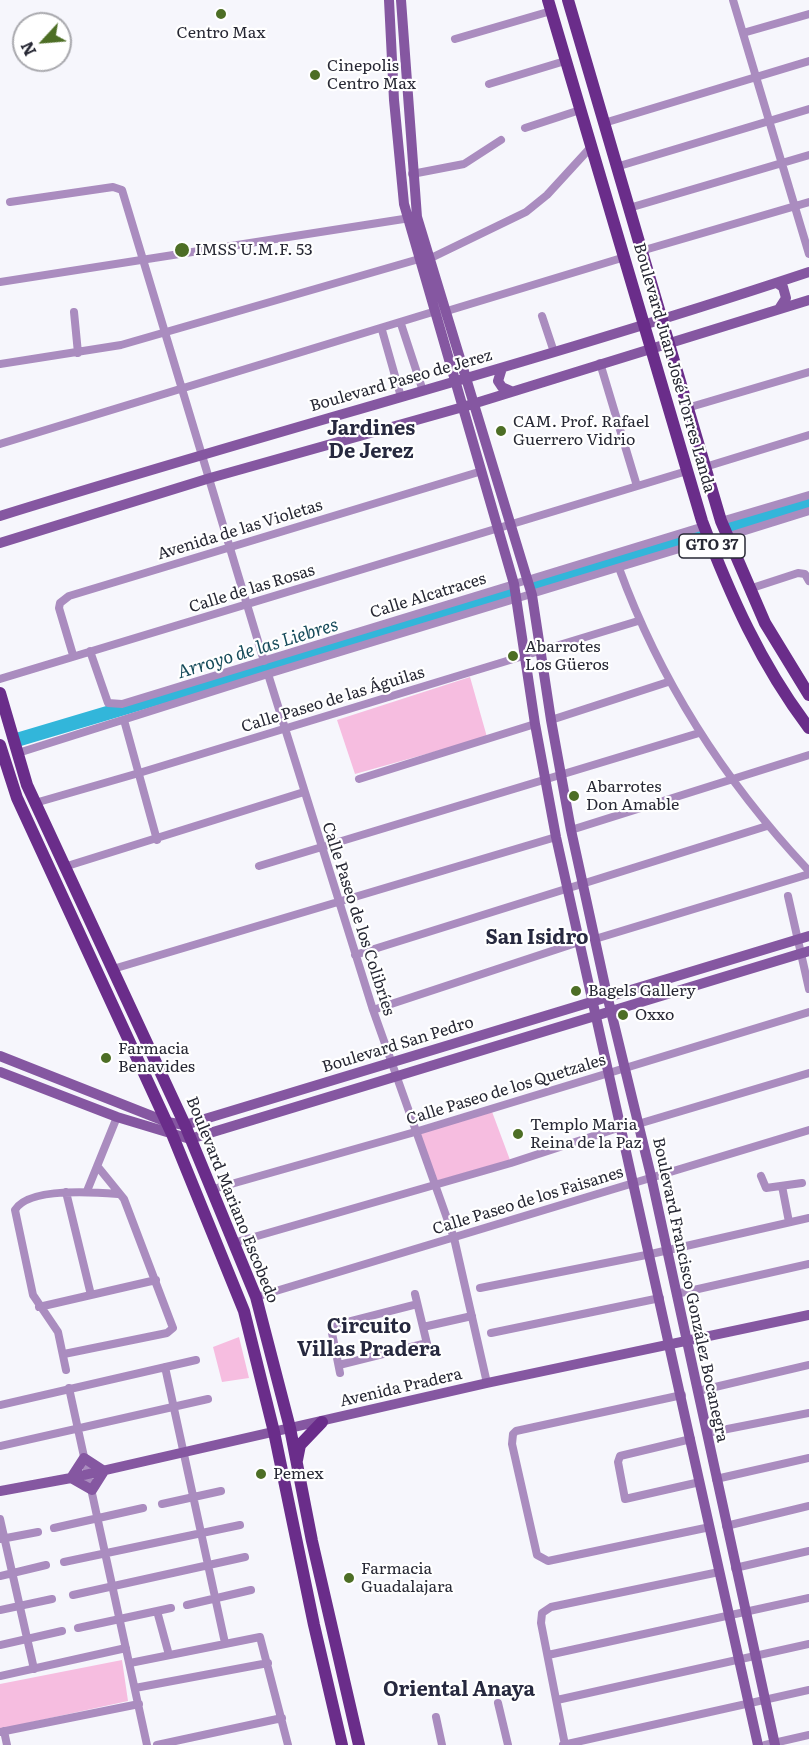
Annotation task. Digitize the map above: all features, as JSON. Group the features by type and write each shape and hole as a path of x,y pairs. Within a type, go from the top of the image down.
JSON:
{"main road":[{"name":"Boulevard Francisco González Bocanegra","path":"389,0 396,119 419,259 442,311 467,379 532,595 571,830 607,995 651,1176 765,1700 772,1744"},
{"name":"Boulevard Francisco González Bocanegra","path":"402,0 412,174 412,217 431,258 456,382 514,584 535,724 556,837 651,1254 728,1616 758,1745"},
{"name":"Boulevard Juan José Torres Landa","path":"568,0 726,537 778,647 809,695"},
{"name":"Boulevard Juan José Torres Landa","path":"549,5 709,540 750,636 809,728"},
{"path":"396,119 404,122 409,132"},
{"name":"Boulevard Paseo de Jerez","path":"0,516 203,453 467,379 809,272"},
{"path":"777,283 783,287 786,298 778,309"},
{"path":"0,543 210,478 463,407 667,342 809,300"},
{"path":"502,368 498,381 502,387 511,391"},
{"name":"Boulevard Mariano Escobedo","path":"0,693 35,802 185,1125 256,1297 290,1428 296,1467 359,1745"},
{"name":"Boulevard Mariano Escobedo","path":"1,750 30,828 167,1122 244,1311 274,1432 314,1625 342,1745"},
{"name":"Boulevard San Pedro","path":"0,1056 167,1122 185,1125 804,937"},
{"name":"Boulevard San Pedro","path":"190,1139 805,952"},
{"path":"0,1072 117,1117 190,1139"},
{"name":"Avenida Pradera","path":"0,1491 104,1471 487,1383 809,1315"},
{"path":"296,1467 300,1445 322,1422"},
{"path":"84,1458 104,1471 92,1490 71,1478 84,1458"}],"street":[{"path":"733,0 809,254"},
{"path":"455,39 549,5"},
{"path":"743,33 809,14"},
{"path":"489,84 565,61"},
{"path":"604,123 809,62"},
{"path":"616,167 809,109"},
{"path":"525,128 580,110"},
{"path":"412,174 464,164 501,140"},
{"path":"431,258 526,212 547,195 591,147"},
{"path":"629,208 809,155"},
{"path":"10,202 113,187 122,190 145,260 264,661"},
{"path":"642,251 809,202"},
{"path":"0,282 412,217"},
{"path":"0,444 625,257"},
{"path":"0,364 78,353 165,333 419,259"},
{"path":"74,312 78,353"},
{"path":"542,316 554,352"},
{"path":"401,324 423,391"},
{"path":"382,330 401,397"},
{"path":"600,363 637,486"},
{"path":"687,408 809,372"},
{"path":"705,467 809,435"},
{"name":"Avenida de las Violetas","path":"73,655 60,615 60,603 63,599 482,471"},
{"name":"Calle de las Rosas","path":"0,679 73,655 687,471"},
{"path":"721,521 809,495"},
{"path":"726,537 809,511"},
{"name":"Calle Alcatraces","path":"90,651 106,698 113,705 704,526"},
{"path":"18,753 268,674 709,540"},
{"path":"595,939 809,873 767,826 699,734 668,682 638,621 619,568"},
{"path":"749,589 798,573 805,574 809,581"},
{"name":"Calle Paseo de las Águilas","path":"35,802 139,773 638,621"},
{"name":"Calle Paseo de los Colibríes","path":"268,674 337,902 453,1238 487,1383"},
{"path":"551,720 668,682"},
{"path":"124,720 157,840"},
{"path":"359,779 535,724"},
{"path":"259,866 699,734"},
{"path":"571,830 809,755"},
{"path":"64,867 157,840 304,792"},
{"path":"355,955 568,891 767,826"},
{"path":"113,969 556,837"},
{"path":"788,896 804,937 809,989"},
{"path":"373,1010 579,942"},
{"name":"Calle Paseo de los Quetzales","path":"210,1190 415,1132 809,1012"},
{"path":"638,1124 809,1073"},
{"path":"87,1191 117,1117"},
{"path":"233,1243 434,1185 621,1127"},
{"name":"Calle Paseo de los Faisanes","path":"256,1297 809,1130"},
{"path":"64,1354 171,1331 172,1323 128,1206 98,1167"},
{"path":"761,1176 766,1188 802,1183"},
{"path":"782,1186 789,1222"},
{"path":"66,1370 64,1354 55,1326 39,1307 30,1286 15,1210 27,1199 66,1192 87,1191 118,1194"},
{"path":"66,1192 91,1295"},
{"path":"480,1288 667,1251 809,1218"},
{"path":"676,1294 809,1264"},
{"path":"39,1307 156,1280"},
{"path":"415,1294 428,1348 340,1369 332,1333 335,1325 417,1304"},
{"path":"491,1333 660,1298"},
{"path":"423,1327 472,1316"},
{"path":"0,1405 196,1360"},
{"path":"698,1391 809,1365"},
{"path":"165,1367 225,1643"},
{"path":"69,1388 147,1745"},
{"path":"682,1395 521,1429 513,1434 512,1444 525,1510 539,1559 556,1560 710,1527"},
{"path":"0,1446 208,1399"},
{"path":"707,1433 809,1413"},
{"path":"691,1438 627,1453 620,1456 618,1462 626,1499 700,1482"},
{"path":"716,1479 809,1458"},
{"path":"162,1504 221,1491"},
{"path":"726,1526 809,1506"},
{"path":"54,1528 143,1508"},
{"path":"0,1519 2,1539 13,1574 34,1669"},
{"path":"64,1562 240,1525"},
{"path":"2,1539 38,1532"},
{"path":"735,1568 809,1551"},
{"path":"73,1595 244,1557"},
{"path":"0,1576 46,1565"},
{"path":"719,1572 551,1607 542,1613 540,1618 564,1745 809,1690"},
{"path":"187,1605 251,1590"},
{"path":"548,1655 809,1598"},
{"path":"0,1610 52,1599"},
{"path":"78,1628 171,1608"},
{"path":"157,1611 169,1655"},
{"path":"0,1645 62,1631"},
{"path":"130,1664 260,1637 288,1745"},
{"path":"557,1700 809,1644"},
{"path":"0,1676 126,1648"},
{"path":"135,1688 268,1663"},
{"path":"498,1703 508,1745"},
{"path":"7,1745 2,1731 139,1704"},
{"path":"436,1717 442,1745"},
{"path":"157,1745 282,1718"},
{"path":"772,1744 809,1736"}],"shaded area":[{"path":"470,677 487,737 355,774 337,720"},
{"path":"491,1109 510,1160 436,1181 420,1134"},
{"path":"239,1337 249,1378 222,1382 213,1347"},
{"path":"122,1660 128,1701 0,1729 0,1684"}],"waterway":[{"name":"Arroyo de las Liebres","path":"731,527 809,504"},
{"name":"Arroyo de las Liebres","path":"538,584 700,536"},
{"name":"Arroyo de las Liebres","path":"20,739 507,594"}],"place":[{"name":"Centro Max","path":"221,14"},
{"name":"Cinepolis Centro Max","path":"315,75"},
{"name":"IMSS U.M.F. 53","path":"182,250"},
{"name":"CAM. Prof. Rafael Guerrero Vidrio","path":"501,431"},
{"name":"Abarrotes Los Güeros","path":"513,656"},
{"name":"Abarrotes Don Amable","path":"574,796"},
{"name":"Bagels Gallery","path":"576,991"},
{"name":"Oxxo","path":"623,1015"},
{"name":"Farmacia Benavides","path":"106,1058"},
{"name":"Templo Maria Reina de la Paz","path":"518,1134"},
{"name":"Pemex","path":"261,1474"},
{"name":"Farmacia Guadalajara","path":"349,1578"}],"district":[{"name":"Jardines De Jerez","path":"371,440"},
{"name":"San Isidro","path":"537,938"},
{"name":"Circuito Villas Pradera","path":"369,1338"},
{"name":"Oriental Anaya","path":"459,1690"}]}
